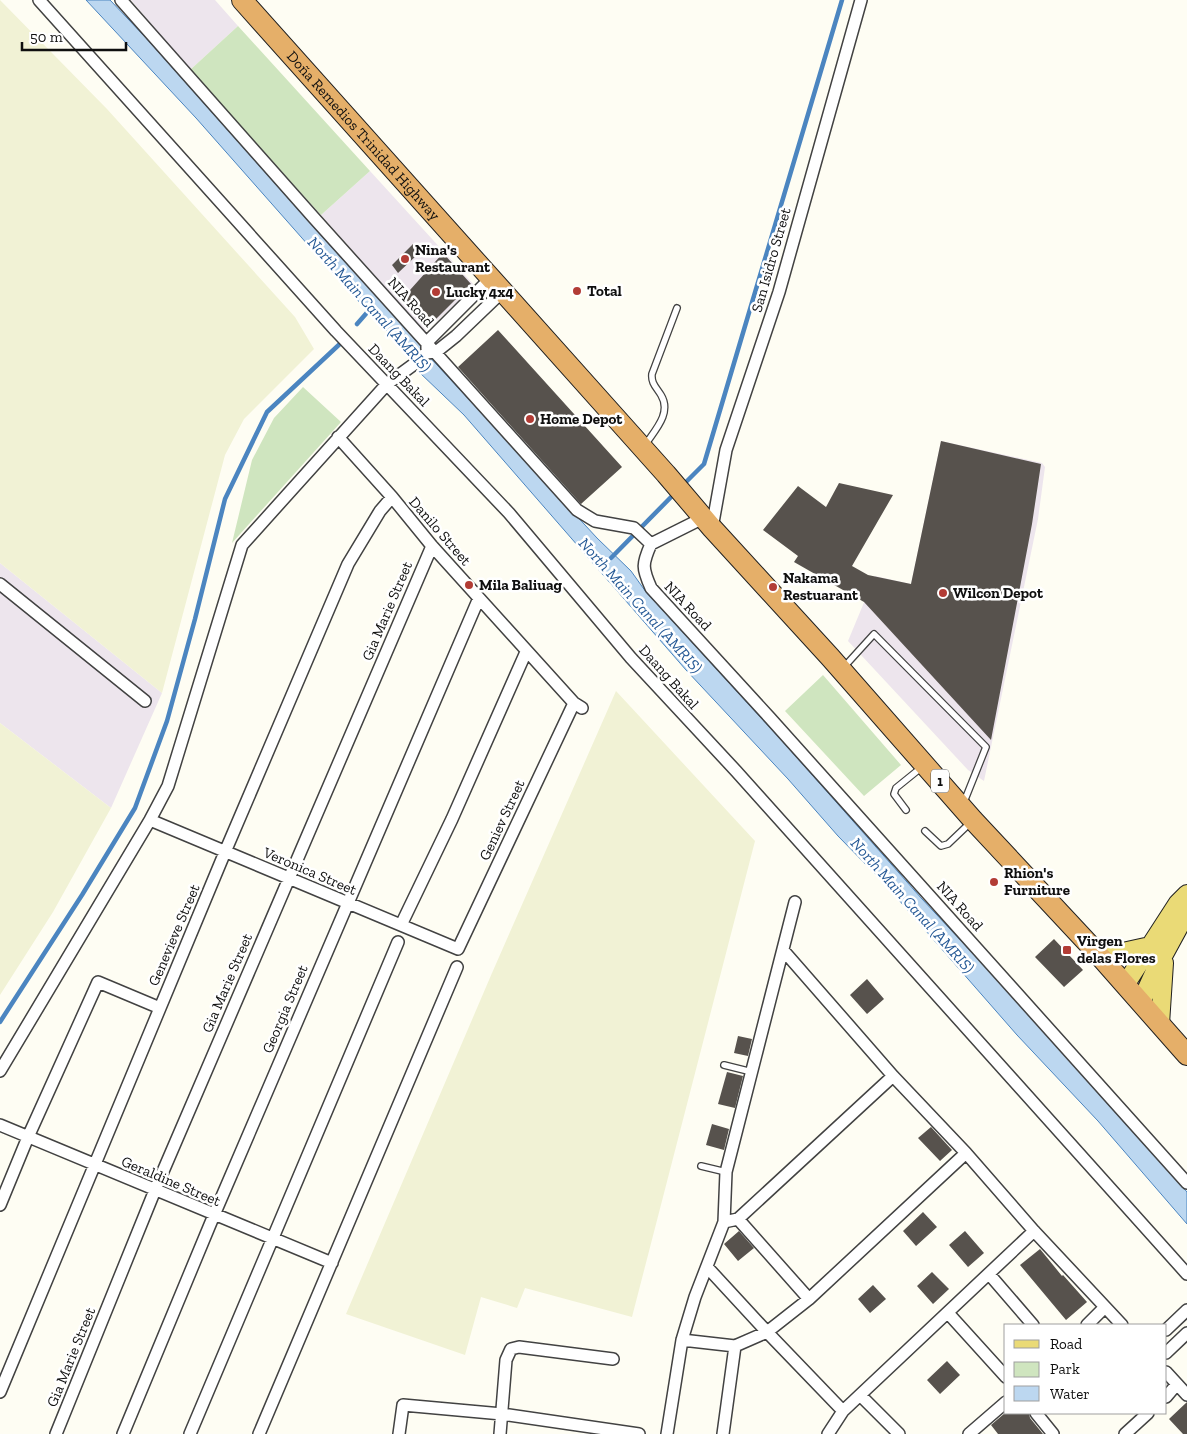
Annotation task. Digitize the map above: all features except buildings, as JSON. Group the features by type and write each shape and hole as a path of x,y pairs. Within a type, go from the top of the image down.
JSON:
{"highway":[{"name":"Doña Remedios Trinidad Highway","path":"242,0 925,765 1126,985 1187,1055"}],"main road":[{"path":"1141,1002 1157,950 1178,903 1187,894"},
{"path":"1126,985 1187,912"},
{"path":"1100,957 1157,950"},
{"path":"1157,950 1160,1024"}],"street":[{"name":"Daang Bakal","path":"39,0 336,331 509,513 631,658 736,772 1187,1274"},
{"name":"NIA Road","path":"121,0 430,349 577,510 595,521 638,531 651,544 645,557 644,571 651,588 889,849 1187,1183"},
{"name":"San Isidro Street","path":"703,517 779,292 861,0"},
{"path":"430,349 456,336 497,285"},
{"path":"0,1071 150,820 168,786 242,546 387,384 417,362 497,285"},
{"name":"Danilo Street","path":"338,437 526,652 578,706"},
{"name":"Genevieve Street","path":"0,1392 225,852 348,564 380,511 392,497"},
{"path":"651,544 703,517"},
{"name":"Gia Marie Street","path":"56,1434 155,1190 432,546"},
{"path":"0,584 145,701"},
{"name":"Georgia Street","path":"123,1434 214,1215 479,598"},
{"path":"401,926 452,819 526,652"},
{"name":"Geniev Street","path":"458,950 578,706"},
{"name":"Veronica Street","path":"150,820 458,950"},
{"path":"667,1434 682,1340 695,1297 724,1222 726,1172 795,902"},
{"path":"190,1434 398,942"},
{"path":"783,950 893,1076 966,1153 1034,1232 1121,1324"},
{"path":"259,1434 458,966"},
{"path":"0,1205 28,1137 98,982 160,1008"},
{"path":"724,1222 738,1219 893,1076"},
{"name":"Geraldine Street","path":"0,1125 332,1263"},
{"path":"682,1340 735,1346 767,1332 810,1299 966,1153"},
{"path":"738,1219 810,1299"},
{"path":"828,1434 843,1411 1034,1232"},
{"path":"707,1267 843,1411"},
{"path":"989,1274 1032,1324"},
{"path":"1088,1324 1105,1307"},
{"path":"1167,1329 1187,1310"},
{"path":"948,1313 1004,1375"},
{"path":"1167,1351 1187,1333"},
{"path":"500,1434 506,1360 511,1348 519,1346 613,1359"},
{"path":"723,1434 735,1346"},
{"path":"1167,1373 1187,1395"},
{"path":"1167,1396 1177,1384"},
{"path":"860,1395 900,1434"},
{"path":"976,1432 1004,1404"},
{"path":"399,1434 403,1405 502,1414 639,1434"},
{"path":"1037,1414 1053,1434"},
{"path":"1125,1434 1147,1414"}],"lane":[{"path":"643,449 666,409 662,396 651,382 652,374 677,308"},
{"path":"842,670 874,634 986,747 968,813 948,844 941,846 925,831"},
{"path":"906,810 894,794 896,788 925,765"},
{"path":"724,1065 752,1072"},
{"path":"701,1166 726,1172"}],"shaded area":[{"path":"131,0 215,0 238,26 190,70"},
{"path":"370,171 475,286 425,332 321,215"},
{"name":"Wilcon Depot","path":"941,441 1042,463 1045,467 1038,519 984,781 968,770 848,641 875,576 911,584"},
{"path":"0,563 162,693 111,808 0,723"}],"green space":[{"path":"0,0 107,109 295,317 314,349 244,419 225,455 162,693 0,563"},
{"path":"238,26 370,171 321,215 190,70"},
{"path":"303,387 341,422 232,543 252,460 274,418"},
{"path":"823,675 901,765 864,796 785,711"},
{"path":"616,691 755,841 632,1317 525,1288 517,1308 481,1297 465,1355 346,1314 492,973"},
{"path":"0,723 111,808 53,912 0,995"}],"water":[{"name":"North Main Canal (AMRIS)","path":"86,0 110,0 327,242 420,342 426,353 597,538 631,571 646,592 783,742 922,899 1018,1002 1187,1192 1187,1224 1098,1121 1017,1035 884,883 838,836 788,779 686,670 464,415 419,372 407,352 347,289 196,118"}],"waterway":[{"path":"683,485 704,464 842,0"},
{"path":"357,324 371,308"},
{"path":"0,1022 82,895 135,808 167,721 225,499 267,412 343,341"},
{"path":"611,558 676,492"}],"place":[{"name":"Nina's Restaurant","path":"405,259"},
{"name":"Total","path":"577,291"},
{"name":"Lucky 4x4","path":"436,292"},
{"name":"Home Depot","path":"530,419"},
{"name":"Mila Baliuag","path":"469,585"},
{"name":"Nakama Restuarant","path":"773,587"},
{"name":"Wilcon Depot","path":"943,593"},
{"name":"Rhion's Furniture","path":"994,882"},
{"name":"Virgen delas Flores","path":"1067,950"}]}
